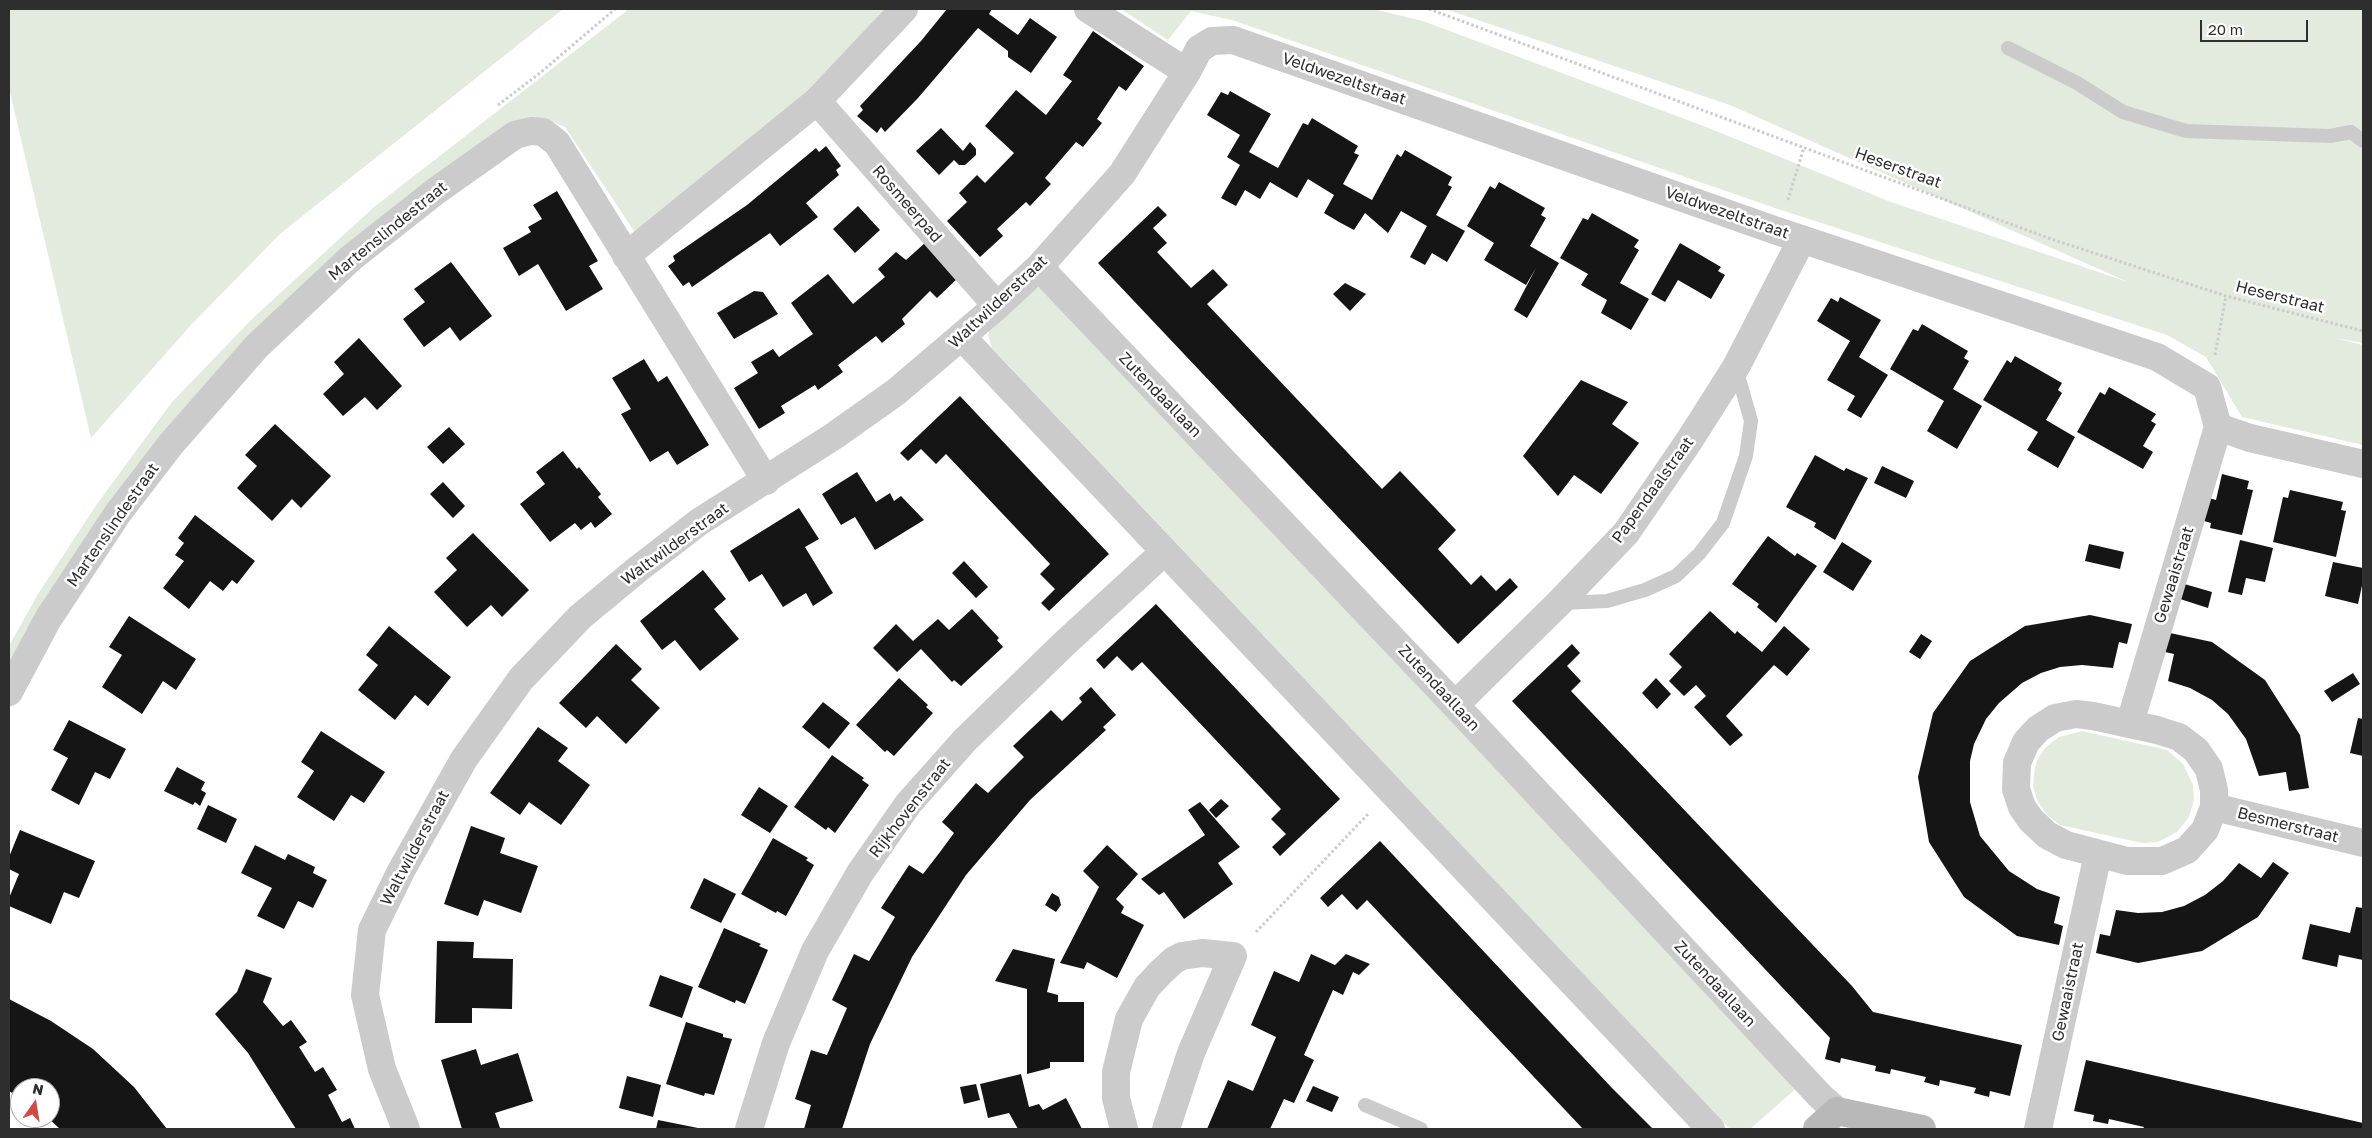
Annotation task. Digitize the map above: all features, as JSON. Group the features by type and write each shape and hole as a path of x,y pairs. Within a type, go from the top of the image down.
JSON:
{"street":[{"path":"626,256 817,102 904,9"},
{"path":"1088,9 1187,72"},
{"name":"Veldwezeltstraat","path":"1187,72 1199,49 1212,41 1233,40 1802,240 2157,357 2206,387 2218,427"},
{"name":"Waltwilderstraat","path":"406,1129 382,1069 365,995 372,930 401,871 464,759 521,679 580,617 638,569 699,522 766,481 896,392 997,306 1038,267 1122,174 1187,72"},
{"name":"Rosmeerpad","path":"817,102 997,306"},
{"name":"Martenslindestraat","path":"9,692 48,619 118,513 208,401 257,346 351,258 444,185 515,135 531,130 543,132 557,143 766,481"},
{"name":"Papendaalstraat","path":"1455,705 1626,533 1689,441 1736,367 1802,240"},
{"name":"Zutendaallaan","path":"1038,267 1455,705 1814,1090 1838,1111"},
{"path":"962,337 1712,1129"},
{"path":"2218,427 2250,438 2363,464"},
{"name":"Gewaaistraat","path":"2130,723 2218,427"},
{"name":"Rijkhovenstraat","path":"749,1129 776,1043 815,951 860,873 908,804 965,740 1065,643 1164,552"},
{"path":"2076,714 2130,723 2179,737 2196,750 2209,769 2214,790 2214,807 2205,830 2186,850 2162,861 2126,861 2066,845 2047,835 2031,820 2022,807 2016,789 2017,763 2026,742 2038,728 2056,718 2076,714"},
{"name":"Besmerstraat","path":"2214,807 2363,843"},
{"name":"Gewaaistraat","path":"2038,1129 2098,854"},
{"path":"1124,1129 1116,1098 1116,1072 1129,1020 1147,988 1160,973 1182,956 1202,953 1233,956 1191,1053 1166,1129"},
{"path":"1817,1129 1838,1111 1922,1129"}],"lane":[{"path":"2008,48 2077,83 2123,112 2186,131 2330,136 2351,132 2363,142"},
{"path":"1558,603 1607,601 1644,590 1676,576 1700,554 1723,523 1746,456 1751,421 1736,367"},
{"path":"1365,1105 1421,1129"}],"path":[{"name":"Heserstraat","path":"1430,9 2051,239 2226,296 2363,331"},
{"path":"1795,181 1804,147"},
{"path":"2221,329 2226,296"},
{"path":"1233,956 1391,790"}],"shaded area":[{"path":"9,9 563,9 281,233 190,326 91,438 9,88"},
{"path":"629,9 887,9 857,46 783,116 638,237 565,127 551,121 532,118 261,329 9,674 9,646 38,594 97,504 172,402 252,319 374,207"},
{"path":"1121,9 1373,9 1423,21 1706,127 1891,202 2128,282 1730,105 1445,9 2363,9 2363,343 2335,338 2363,345 2363,445 2242,417 2206,357 2167,335 1775,208 1232,20 1191,11 1168,40"},
{"path":"1037,287 1049,292 1798,1087 1750,1129 1730,1129 992,348 988,335 992,322"},
{"path":"2082,731 2167,750 2183,764 2193,785 2194,800 2189,817 2177,832 2158,842 2142,843 2060,825 2047,815 2037,800 2033,787 2037,760 2046,747 2059,737"}],"building":[{"path":"947,9 992,9 989,14 1018,35 1030,18 1057,37 1031,73 1008,57 1008,51 978,28 918,98 885,132 881,127 877,133 857,116 863,110 860,106 921,41"},
{"path":"1093,31 1144,66 1126,91 1119,86 1097,119 1102,123 1083,147 1076,142 1045,178 1051,184 1030,206 1026,202 997,229 1003,236 980,257 947,221 967,202 959,193 977,175 985,183 1014,153 985,126 1016,90 1046,115 1072,81 1063,75"},
{"path":"1230,91 1271,114 1249,152 1278,168 1303,123 1308,125 1312,118 1358,146 1354,153 1359,155 1343,184 1372,200 1397,154 1401,157 1405,150 1452,177 1448,185 1452,187 1436,215 1465,231 1447,262 1432,253 1425,265 1410,257 1427,226 1401,211 1388,233 1365,213 1354,230 1339,222 1324,213 1334,195 1308,179 1297,198 1270,182 1260,199 1245,190 1236,206 1221,198 1240,165 1227,157 1240,135 1207,115 1221,92 1228,95"},
{"path":"941,128 963,151 970,142 976,149 976,155 965,165 959,165 954,160 939,175 916,151"},
{"path":"826,146 841,166 836,170 839,175 806,203 818,217 780,246 770,233 692,287 689,282 683,286 668,266 675,261 673,256 747,205 816,148 819,152"},
{"path":"1499,182 1545,208 1541,215 1546,218 1530,246 1559,263 1527,318 1514,310 1536,268 1526,285 1484,260 1494,243 1467,226 1490,186 1495,189"},
{"path":"557,191 598,261 589,266 603,289 566,311 538,264 519,276 503,248 531,232 528,227 542,219 533,205"},
{"path":"858,206 880,230 855,253 833,229"},
{"path":"1158,206 1167,215 1153,228 1167,243 1157,252 1191,288 1213,269 1228,285 1207,304 1382,489 1400,471 1456,530 1438,549 1471,585 1481,575 1496,591 1510,578 1518,587 1458,644 1098,263"},
{"path":"1592,213 1639,240 1634,247 1639,250 1620,283 1649,299 1631,330 1601,313 1607,300 1581,285 1588,274 1560,258 1583,218 1588,220"},
{"path":"926,242 959,277 937,298 930,291 902,319 905,324 882,343 876,336 838,365 843,372 818,390 815,385 781,406 785,413 759,429 734,388 758,373 751,362 773,349 779,357 813,334 791,303 828,274 853,304 885,277 878,269 896,252 906,260"},
{"path":"1680,243 1721,267 1718,271 1725,275 1711,299 1678,280 1665,302 1651,294"},
{"path":"451,262 492,316 460,341 450,327 424,347 403,319 425,302 414,289"},
{"path":"1345,283 1366,294 1350,311 1333,294"},
{"path":"754,291 763,292 778,314 734,339 717,313"},
{"path":"1840,297 1881,320 1859,357 1888,375 1861,418 1847,410 1855,396 1827,380 1850,341 1817,321 1831,298 1838,302"},
{"path":"1922,324 1968,351 1964,358 1969,361 1953,389 1982,406 1957,449 1927,431 1944,401 1890,369 1913,329 1918,331"},
{"path":"359,338 402,386 377,410 365,397 343,416 323,394 344,374 334,362"},
{"path":"2015,356 2062,383 2058,390 2062,393 2046,420 2075,437 2058,468 2027,450 2038,432 1983,400 2007,360 2011,363"},
{"path":"644,359 658,382 667,376 709,445 677,465 668,451 650,462 621,414 631,409 612,378"},
{"path":"1581,380 1628,402 1612,424 1639,443 1601,494 1574,475 1558,496 1523,456"},
{"path":"2109,387 2156,414 2151,421 2156,424 2143,446 2153,452 2143,469 2077,432 2100,392 2105,395"},
{"path":"960,396 1109,554 1049,611 1041,603 1055,589 1040,574 1050,564 946,454 936,464 921,449 908,461 900,453"},
{"path":"275,424 331,476 301,508 292,499 272,521 237,488 257,466 245,455"},
{"path":"449,427 465,444 443,464 427,447"},
{"path":"563,451 601,494 598,497 612,514 595,528 591,522 581,530 575,523 550,542 520,504 545,484 536,472"},
{"path":"1815,455 1844,471 1846,468 1868,478 1835,540 1814,527 1816,523 1786,507"},
{"path":"1882,466 1914,481 1906,498 1874,483"},
{"path":"857,472 876,502 890,493 894,501 901,496 924,520 875,550 855,517 841,525 822,494"},
{"path":"2222,474 2249,481 2247,489 2253,490 2242,535 2210,528 2211,523 2204,521 2209,498 2216,500"},
{"path":"443,482 465,506 453,518 430,494"},
{"path":"2290,490 2343,502 2341,510 2346,511 2336,557 2273,542 2283,497 2288,498"},
{"path":"799,508 819,539 805,547 833,593 813,606 806,593 783,607 762,574 749,582 730,551"},
{"path":"195,515 255,561 237,584 232,580 223,591 210,581 189,609 163,588 184,561 175,555 184,543 178,538"},
{"path":"473,533 529,590 502,617 491,605 467,627 434,592 457,570 446,558"},
{"path":"1768,536 1795,556 1797,553 1817,566 1776,623 1757,607 1759,604 1732,584"},
{"path":"2240,540 2273,548 2265,582 2246,578 2242,595 2228,592"},
{"path":"1842,542 1872,561 1853,591 1823,572"},
{"path":"2089,544 2124,552 2120,569 2085,561"},
{"path":"964,561 988,587 976,598 952,573"},
{"path":"2333,562 2363,568 2363,581 2358,604 2325,596"},
{"path":"703,570 726,599 714,609 739,639 700,671 675,640 662,650 640,621"},
{"path":"2181,583 2212,592 2208,608 2177,598"},
{"path":"1156,604 1340,799 1280,856 1272,847 1286,834 1271,819 1281,809 1142,662 1132,671 1117,656 1104,669 1096,660"},
{"path":"972,609 999,638 997,640 1003,647 961,686 954,680 952,682 921,649 897,672 873,648 896,624 913,641 938,619 949,630"},
{"path":"1710,611 1735,634 1737,631 1762,652 1784,626 1810,649 1787,676 1774,665 1726,716 1743,735 1730,746 1694,707 1706,696 1696,685 1684,696 1669,681 1682,667 1669,654"},
{"path":"2090,615 2132,624 2127,644 2119,642 2113,668 2082,665 2060,667 2041,673 2022,683 1999,703 1986,719 1974,744 1970,761 1970,802 1980,836 2009,871 2037,889 2060,897 2054,923 2063,926 2059,945 2017,936 1964,897 1929,842 1918,777 1933,713 1970,661 2025,626"},
{"path":"129,616 196,659 176,690 163,681 142,714 102,687 122,655 109,647"},
{"path":"389,626 451,677 428,706 415,695 395,720 358,690 378,665 366,655"},
{"path":"2170,633 2212,642 2265,680 2300,735 2309,788 2289,791 2286,772 2259,776 2246,739 2228,714 2212,700 2190,688 2168,681 2174,654 2165,652"},
{"path":"1921,634 1932,641 1920,659 1909,652"},
{"path":"616,644 642,669 631,680 660,708 626,744 597,716 586,728 559,703"},
{"path":"1572,644 1580,653 1567,666 1581,681 1571,691 1852,986 1873,1012 2022,1045 2010,1096 1990,1091 1989,1097 1974,1093 1976,1088 1940,1080 1939,1086 1924,1082 1926,1077 1891,1069 1890,1074 1875,1071 1876,1066 1841,1058 1840,1063 1825,1059 1830,1038 1512,701"},
{"path":"2353,673 2360,684 2332,702 2324,691"},
{"path":"899,678 928,705 926,707 933,713 894,756 887,750 885,752 856,725"},
{"path":"1656,678 1671,694 1657,709 1642,693"},
{"path":"1091,687 1116,715 1103,727 1106,730 1030,800 966,875 912,957 870,1044 842,1129 804,1129 811,1105 795,1099 811,1050 827,1055 847,1008 832,1000 854,954 869,961 895,917 881,908 909,865 923,874 940,852 954,833 942,822 976,783 988,793 1024,757 1013,746 1051,710 1062,721 1082,702 1079,698"},
{"path":"823,702 850,723 829,749 802,727"},
{"path":"2358,718 2363,719 2363,756 2350,753"},
{"path":"69,720 126,749 110,779 95,772 79,805 51,790 68,758 53,750"},
{"path":"538,727 568,748 558,761 590,785 561,825 529,802 520,815 490,793"},
{"path":"321,731 385,772 364,803 351,795 334,821 297,797 314,771 301,762"},
{"path":"832,755 864,778 862,780 869,785 835,833 828,827 826,830 794,807"},
{"path":"177,767 205,782 201,790 206,793 200,806 195,802 193,805 164,791"},
{"path":"759,787 788,806 770,833 741,815"},
{"path":"1221,799 1229,806 1216,818 1209,810"},
{"path":"1200,802 1240,847 1218,863 1233,884 1184,919 1164,892 1159,895 1141,879 1205,835 1188,810"},
{"path":"208,805 237,819 226,843 197,829"},
{"path":"471,826 505,838 500,853 538,866 521,913 484,900 478,916 444,904"},
{"path":"20,830 95,861 79,898 64,892 51,924 9,906 9,898 19,874 9,869 9,857"},
{"path":"773,838 808,858 806,860 814,865 786,916 777,911 776,913 741,894"},
{"path":"1380,841 1612,1088 1653,1129 1583,1129 1367,900 1357,910 1342,894 1328,907 1320,898"},
{"path":"255,845 285,860 288,854 315,867 313,873 327,880 313,908 298,901 284,929 257,916 272,888 241,873"},
{"path":"1107,845 1138,874 1116,899 1124,907 1121,913 1144,925 1117,978 1087,962 1084,969 1060,963 1099,887 1083,871"},
{"path":"2273,862 2289,873 2258,917 2202,951 2138,963 2096,953 2100,934 2110,936 2116,910 2138,913 2162,912 2184,906 2205,895 2223,881 2239,863 2261,878"},
{"path":"704,878 736,894 721,923 690,908"},
{"path":"1052,893 1059,897 1061,905 1056,912 1045,905"},
{"path":"2356,907 2363,908 2363,960 2339,955 2337,967 2302,959 2310,924 2350,933"},
{"path":"724,928 761,944 759,946 768,950 745,1004 736,1000 735,1003 698,987"},
{"path":"437,941 474,942 473,958 513,959 512,1009 472,1008 472,1023 435,1023"},
{"path":"1013,949 1055,959 1047,992 1058,995 1058,1002 1084,1002 1084,1062 1050,1062 1050,1068 1027,1074 1027,989 995,981"},
{"path":"1311,954 1335,965 1346,954 1370,964 1359,975 1353,972 1343,995 1333,990 1304,1055 1314,1060 1294,1103 1284,1099 1270,1129 1207,1129 1228,1080 1253,1091 1276,1037 1251,1025 1274,971 1299,982"},
{"path":"246,969 272,978 263,1002 283,1026 291,1020 307,1042 299,1047 315,1072 323,1067 337,1090 328,1095 342,1122 350,1118 355,1129 296,1129 248,1053 215,1014 237,992"},
{"path":"660,975 693,987 682,1018 649,1006"},
{"path":"9,999 51,1021 93,1049 134,1087 167,1129 60,1129 60,1078 10,1078 9,1091"},
{"path":"686,1022 723,1034 723,1037 732,1039 714,1095 705,1093 704,1096 666,1084"},
{"path":"476,1049 481,1065 518,1053 533,1101 495,1113 500,1128 497,1129 462,1129 441,1060"},
{"path":"2086,1060 2363,1123 2363,1129 2143,1129 2144,1127 2109,1119 2108,1124 2093,1121 2094,1115 2074,1111"},
{"path":"1021,1074 1029,1107 1039,1104 1043,1110 1066,1098 1082,1129 1018,1129 1009,1113 988,1118 980,1084"},
{"path":"627,1076 661,1085 653,1117 619,1108"},
{"path":"976,1084 980,1100 964,1104 960,1087"},
{"path":"1313,1086 1339,1097 1332,1112 1306,1101"},
{"path":"658,1120 698,1128 698,1129 656,1129"}]}
